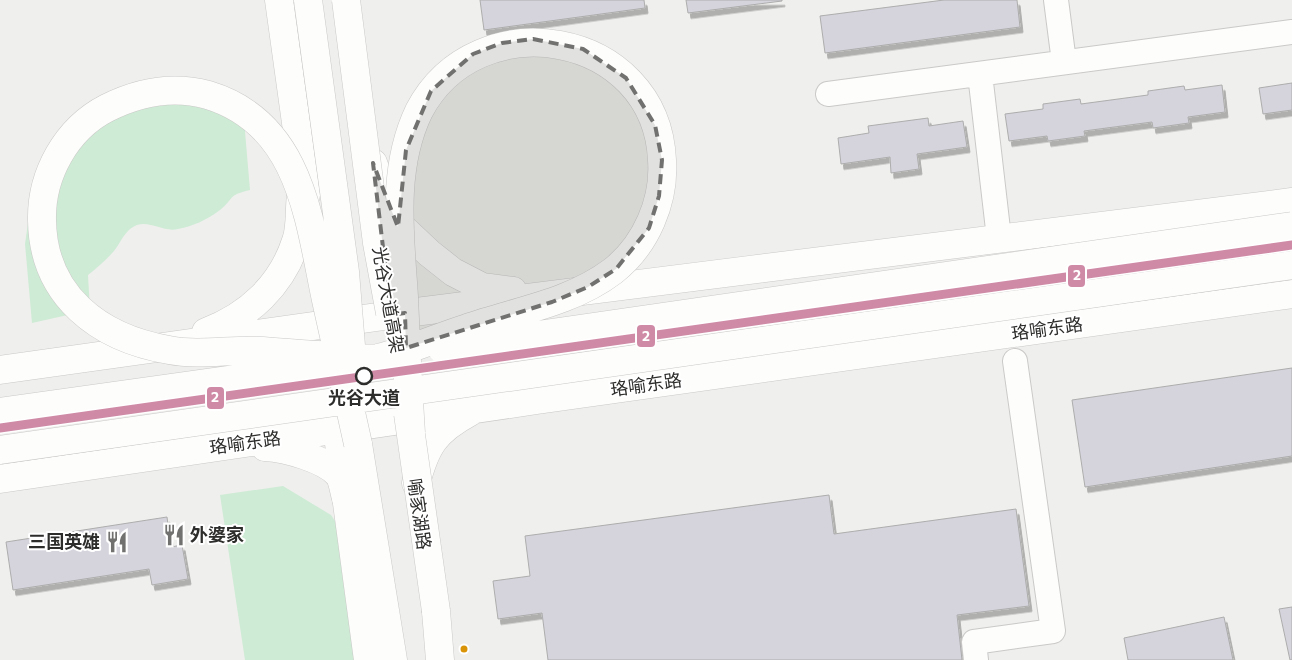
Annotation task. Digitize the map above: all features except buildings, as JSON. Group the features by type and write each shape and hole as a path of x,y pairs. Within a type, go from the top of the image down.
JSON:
{"main road":[{"path":"279,0 331,381 347,436 346,498 368,660"},
{"name":"光谷大道高架","path":"308,0 345,272 347,436 394,660"},
{"name":"光谷大道高架","path":"346,0 378,243 436,611 439,660"},
{"path":"351,0 373,163 395,221 447,267 482,288 544,295"},
{"path":"386,364 383,356 402,350 411,346 514,312 552,302 588,287 616,269 635,249 649,228 659,196 662,160 655,125 642,99 626,78 584,49 559,42 533,40 502,43 473,54 451,70 431,91 411,130 401,171 401,240 405,327 406,346 407,356 408,375 408,426"},
{"path":"347,436 356,435 341,370 339,360 337,351 321,277 314,234 294,172 267,132 251,116 227,102 200,93 175,89 151,91 121,101 98,113 70,137 50,173 42,213 42,232 50,265 61,290 74,306 95,323 118,336 171,351 212,353 249,350 297,354 335,356 345,357 386,364"},
{"name":"喻家湖路","path":"373,163 391,314 386,364 408,426 439,660"},
{"path":"175,344 228,324 258,304 277,280 297,240 302,171"},
{"path":"0,370 391,314 1292,202"},
{"path":"0,412 386,364 1292,226"},
{"path":"0,450 1292,265"},
{"name":"珞喻东路","path":"0,479 221,446 347,436 408,426 476,409 1292,294"},
{"path":"415,487 423,454 436,437 452,422 476,409"},
{"path":"221,446 282,448 316,459 339,475 346,498"}],"street":[{"path":"1056,0 1064,62"},
{"path":"828,94 1292,32"},
{"path":"980,74 999,238"},
{"path":"976,660 974,642 1053,631 1015,361"}],"highlighted area":[{"path":"533,39 583,49 626,78 655,125 662,160 659,196 649,228 616,269 588,287 552,302 406,348 405,313 391,315 373,163 398,227 406,150 431,91 473,54 502,43"}],"green space":[{"path":"132,85 243,108 250,190 234,196 225,206 205,220 189,226 172,230 148,224 136,225 125,234 114,251 88,275 90,310 32,323 25,244 34,181"},
{"path":"283,486 331,515 356,553 370,660 245,660 220,495"}],"transit line":[{"name":"2","path":"0,428 1292,245"}],"place":[{"name":"光谷大道","path":"364,376"},
{"name":"外婆家","path":"174,535"},
{"name":"三国英雄","path":"117,542"}]}
